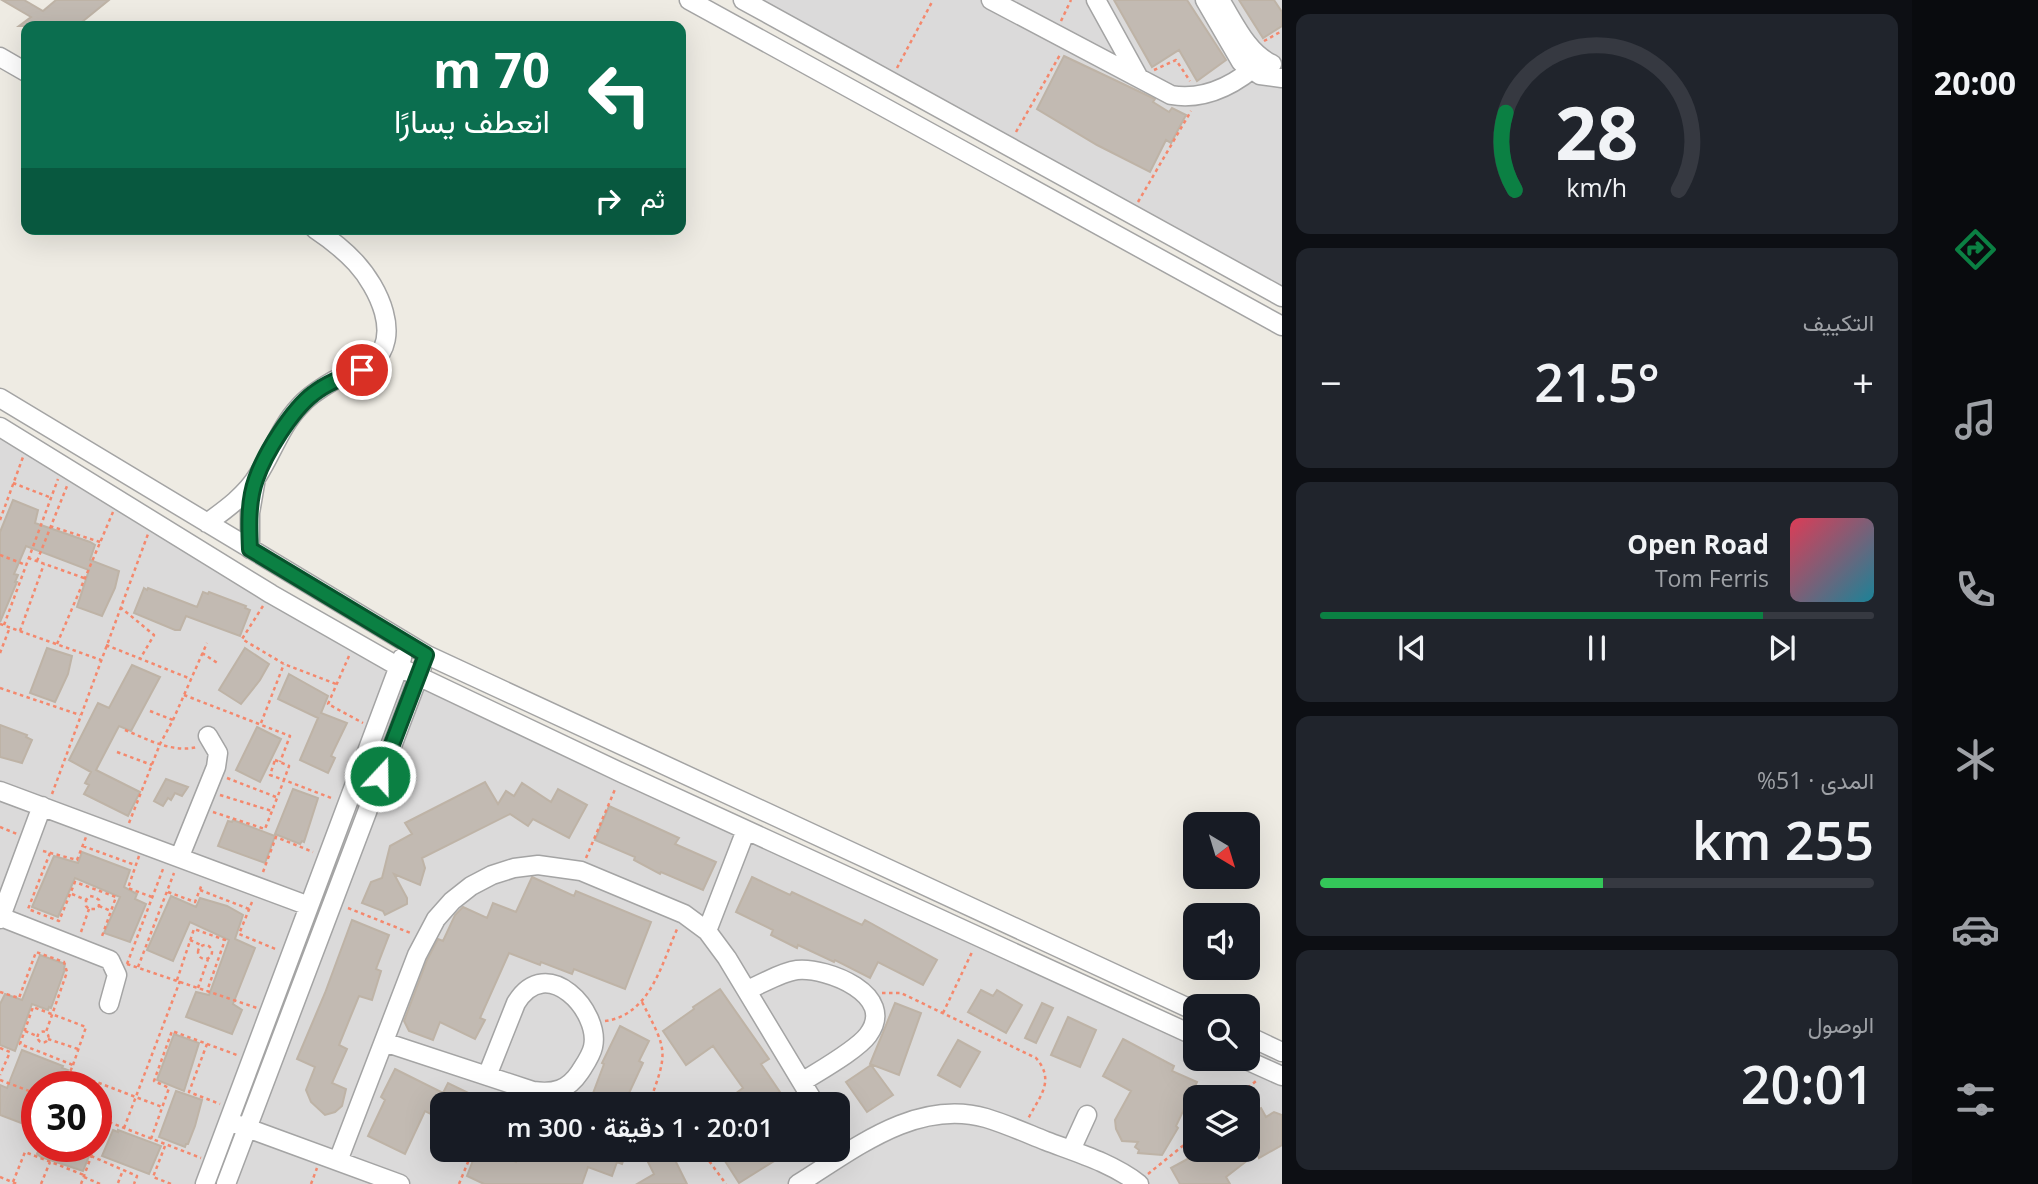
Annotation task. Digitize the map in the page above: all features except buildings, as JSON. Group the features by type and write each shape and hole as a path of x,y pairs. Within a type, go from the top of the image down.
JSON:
{"street":[{"path":"689,0 1282,326"},
{"path":"744,0 1282,297"},
{"path":"990,0 1171,95 1199,97 1217,90 1255,59"},
{"path":"1096,0 1139,78"},
{"path":"1205,0 1241,62 1255,59 1282,68"},
{"path":"1220,0 1255,59 1261,75 1282,78"},
{"path":"0,57 21,69"},
{"path":"1153,256 1163,247 1165,233"},
{"path":"207,523 233,502 256,478 286,422 299,406 324,387 372,364 379,356 387,335 384,314 369,278 344,250 323,235"},
{"path":"1181,272 1182,258 1193,248"},
{"path":"0,398 426,655 1183,1005"},
{"path":"0,427 271,594 399,667 746,831 1183,1031"},
{"path":"250,549 250,513 256,478"},
{"path":"205,1184 407,644"},
{"path":"226,1184 426,655"},
{"path":"175,854 200,807 210,781 218,753 210,738"},
{"path":"0,791 309,905"},
{"path":"44,807 0,918 120,964 109,1004"},
{"path":"707,931 746,831"},
{"path":"338,1161 424,939 436,919 452,901 471,886 514,868 538,865 581,871 684,914 707,931 747,990 808,1092"},
{"path":"747,990 795,970 813,971 858,987 870,998 874,1017 868,1035 802,1082"},
{"path":"384,1042 487,1076 533,1091 548,1093 562,1090 574,1081 587,1060 593,1047 590,1020 564,988 545,982 533,985 522,992 516,1003 487,1076"},
{"path":"1260,1042 1282,1052"},
{"path":"231,1115 248,1129 400,1184"},
{"path":"850,1146 897,1126 940,1115 984,1118 1116,1169 1137,1183"},
{"path":"1071,1150 1087,1115"},
{"path":"798,1184 826,1162"}],"path":[{"path":"890,81 933,0"},
{"path":"1008,146 1062,37 1071,0"},
{"path":"1255,59 1282,30"},
{"path":"1131,214 1199,97 1177,60 1139,78"},
{"path":"0,520 28,444"},
{"path":"68,469 50,498 2,624 100,660"},
{"path":"37,561 68,469"},
{"path":"13,483 50,498"},
{"path":"57,644 119,500"},
{"path":"44,807 153,521"},
{"path":"50,526 100,542"},
{"path":"0,555 26,565"},
{"path":"28,558 85,578"},
{"path":"20,631 44,564"},
{"path":"271,594 242,639 284,664 335,684"},
{"path":"120,607 154,635 140,659"},
{"path":"0,653 10,627"},
{"path":"356,642 328,704 375,730"},
{"path":"124,836 160,744 206,643"},
{"path":"106,645 191,679"},
{"path":"202,653 219,664"},
{"path":"261,724 284,664"},
{"path":"0,688 80,715"},
{"path":"184,695 290,736 280,762"},
{"path":"150,711 173,720"},
{"path":"125,730 160,744 186,749 210,738"},
{"path":"117,752 152,765"},
{"path":"200,807 265,829 284,780 289,766 275,760 270,775 284,780 348,804"},
{"path":"581,871 622,773"},
{"path":"210,781 277,797"},
{"path":"210,781 272,811"},
{"path":"27,846 77,860 90,824"},
{"path":"291,955 239,934 276,837 327,858"},
{"path":"144,843 128,888 152,897"},
{"path":"82,846 135,865"},
{"path":"50,853 28,909 59,921 75,881 116,897 96,954"},
{"path":"138,967 167,892 175,854"},
{"path":"175,854 120,964 138,967 269,1013"},
{"path":"167,892 195,902 209,867"},
{"path":"95,897 97,890"},
{"path":"200,890 249,909"},
{"path":"71,893 86,900"},
{"path":"86,900 95,897"},
{"path":"95,897 99,900 99,906"},
{"path":"86,900 89,909"},
{"path":"332,902 424,939"},
{"path":"99,906 111,911"},
{"path":"89,909 99,906"},
{"path":"76,946 89,909"},
{"path":"590,1020 602,1022 624,1016 642,1002 684,914"},
{"path":"124,1128 178,981 194,929 225,940 207,991"},
{"path":"943,1013 979,938"},
{"path":"190,940 210,947 212,955"},
{"path":"203,946 198,953 202,958 208,958"},
{"path":"0,993 19,998 36,952 60,960 67,967 67,972 46,1032 48,1039"},
{"path":"212,955 219,957"},
{"path":"198,988 208,958 212,955"},
{"path":"870,998 877,994 893,992 1028,1053 1042,1065 1046,1084 1022,1132"},
{"path":"642,1002 660,1037 664,1057 654,1092"},
{"path":"72,1065 20,1044 33,1007 86,1027 70,1072 162,1107"},
{"path":"25,1031 37,1036 41,1042"},
{"path":"151,1139 169,1088 154,1082 172,1031 251,1060"},
{"path":"37,1036 40,1032 46,1032"},
{"path":"38,1051 41,1042 48,1039 78,1049"},
{"path":"207,1044 189,1092 231,1115"},
{"path":"0,1048 10,1052 0,1077 21,1087"},
{"path":"153,1051 164,1055"},
{"path":"1256,1085 1275,1073"},
{"path":"112,1123 213,1163"},
{"path":"165,1144 153,1177 172,1184"},
{"path":"1137,1183 1183,1146"},
{"path":"0,1177 15,1183 22,1162"},
{"path":"41,1184 50,1162"},
{"path":"52,1162 100,1184"},
{"path":"81,1184 89,1162"},
{"path":"105,1162 137,1176 134,1184"},
{"path":"459,1184 467,1162"},
{"path":"710,1162 726,1184"},
{"path":"112,1183 118,1184 123,1170"}],"shaded area":[{"path":"741,0 1282,0 1282,301"},
{"path":"0,422 401,668 1183,1020 1183,1071 1260,1071 1260,1054 1282,1064 1282,1184 0,1184"}],"route":[{"path":"362,370 315,392 286,422 256,478 249,531 250,549 426,655 380,776"}]}
